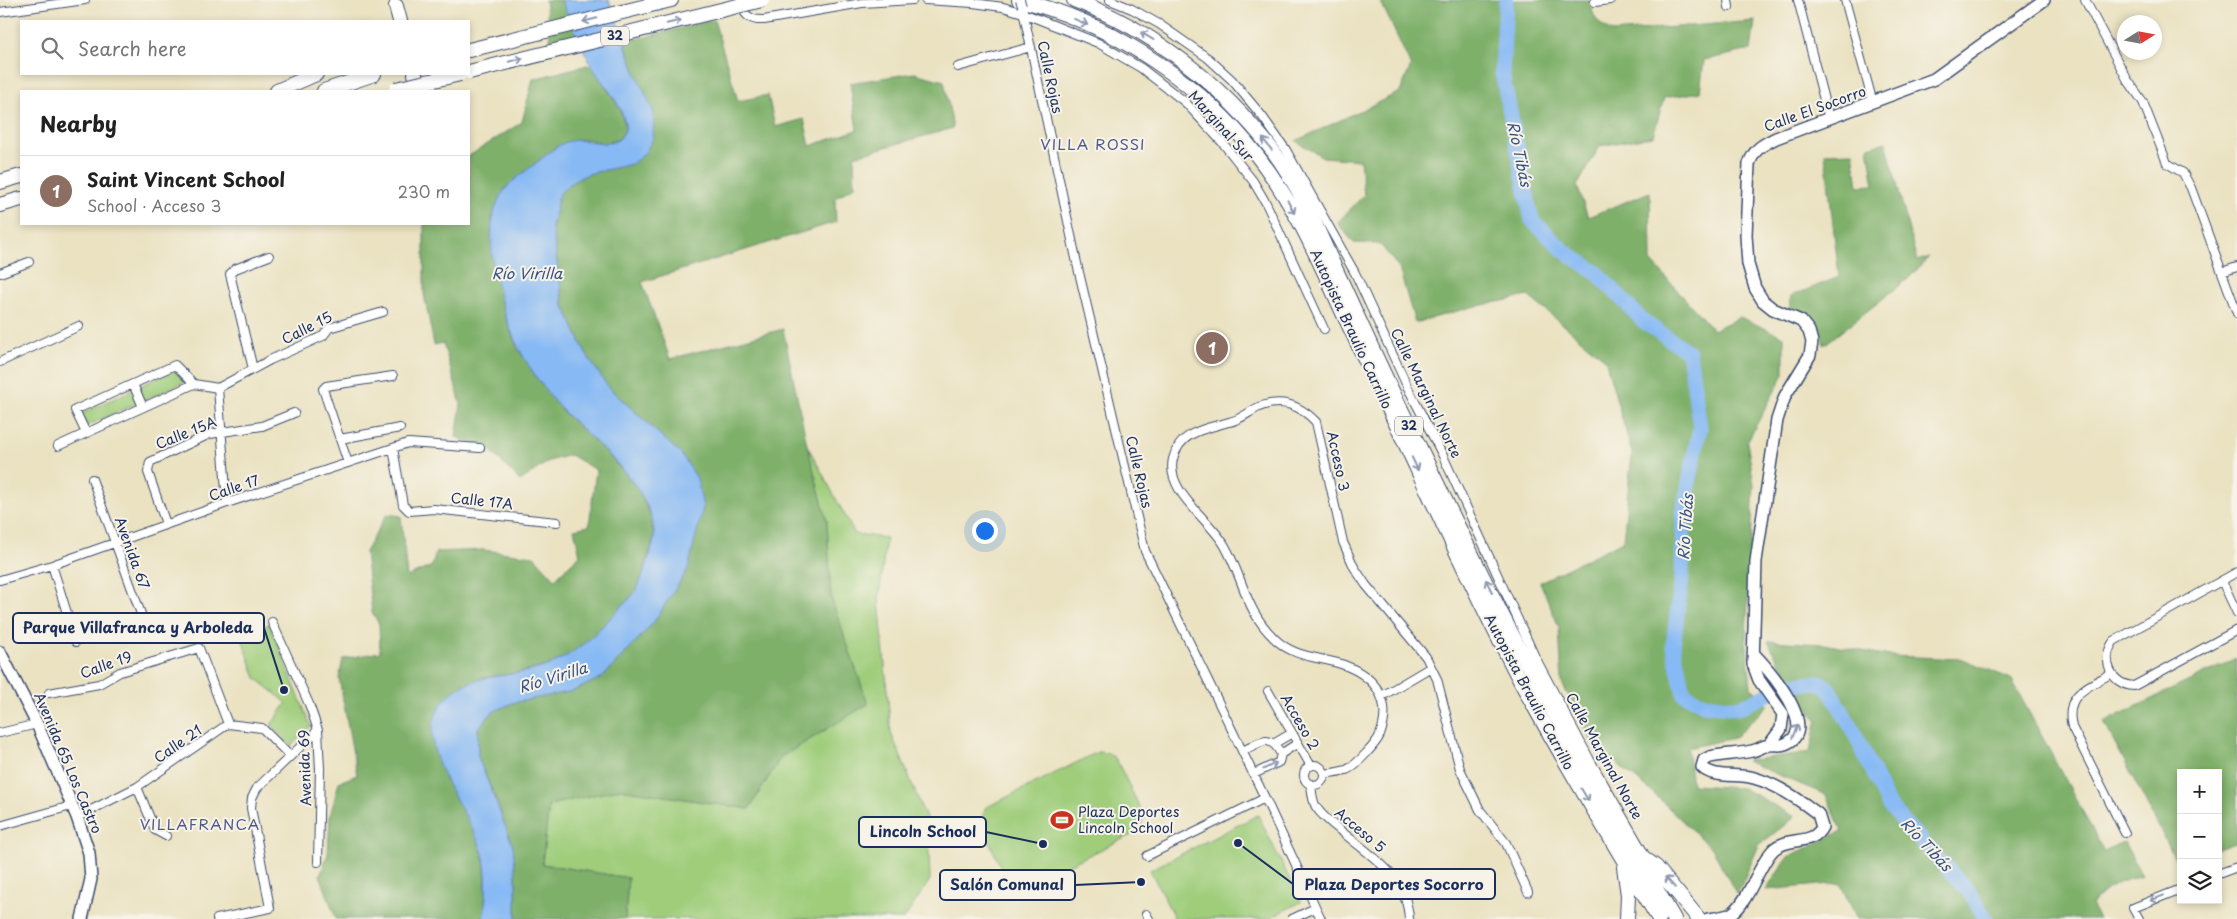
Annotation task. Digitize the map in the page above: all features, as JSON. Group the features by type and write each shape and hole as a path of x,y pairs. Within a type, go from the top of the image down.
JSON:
{"highway":[{"name":"32","path":"470,50 671,0"},
{"name":"32","path":"470,72 762,0"},
{"name":"Autopista Braulio Carrillo","path":"1074,0 1119,20 1148,36 1189,64 1257,130 1294,182 1397,401 1510,628 1629,856 1659,919"},
{"path":"395,3 396,20"},
{"path":"395,3 400,20"},
{"name":"Autopista Braulio Carrillo","path":"1021,5 1064,14 1161,64 1245,140 1268,169 1306,234 1430,495 1522,682 1629,856 1674,919"},
{"path":"280,90 314,75"},
{"path":"327,90 371,75"},
{"path":"415,75 419,90"},
{"path":"392,90 456,75"},
{"path":"0,182 20,176"},
{"path":"0,205 20,198"},
{"path":"1627,919 1629,856 1647,859 1674,887 1699,919"}],"street":[{"path":"16,0 18,10"},
{"path":"0,12 85,0"},
{"path":"739,0 743,12 756,20 862,3 913,0"},
{"name":"Marginal Sur","path":"925,0 1021,5 1098,43 1141,68 1185,102 1222,142 1262,196 1324,329"},
{"name":"Calle Marginal Norte","path":"1110,0 1132,9 1159,24 1208,58 1232,80 1262,116 1286,150 1355,273 1408,388 1443,456 1535,658 1585,751 1647,859"},
{"path":"1595,2 1610,0"},
{"path":"1798,0 1829,119"},
{"path":"1845,0 1874,103"},
{"name":"Calle El Socorro","path":"1770,744 1782,724 1782,714 1759,680 1753,664 1756,562 1777,420 1785,396 1810,355 1812,342 1809,331 1801,321 1773,309 1763,301 1754,288 1748,264 1746,235 1749,164 1753,153 1761,145 1934,79 2044,0"},
{"path":"2085,0 2127,79 2144,102 2167,163 2183,173 2237,313"},
{"name":"Calle Rojas","path":"1021,5 1078,268 1145,551 1254,774 1321,919"},
{"path":"958,67 1031,46"},
{"path":"253,369 230,274 234,270 269,256"},
{"path":"0,274 29,262"},
{"path":"2222,272 2237,267"},
{"name":"Calle 15","path":"218,388 323,336 329,328 383,312"},
{"path":"0,362 79,326"},
{"path":"86,433 75,410 175,365 194,384"},
{"path":"348,463 323,389 326,386 393,376"},
{"path":"133,384 143,407"},
{"path":"58,446 194,384 218,388 223,430 227,503"},
{"name":"Acceso 3","path":"1382,696 1362,674 1342,665 1306,657 1292,650 1276,640 1259,622 1224,544 1181,492 1173,478 1172,465 1176,447 1186,437 1199,430 1238,420 1259,407 1278,403 1292,405 1306,411 1316,422 1343,542 1354,567 1366,585 1426,656 1437,679 1460,769 1480,810 1506,843 1528,892"},
{"name":"Calle 15A","path":"166,524 148,467 150,462 210,434 223,430 262,426 294,413"},
{"path":"340,439 400,428"},
{"name":"Calle 17","path":"0,580 116,543 227,503 393,448 413,443 480,448"},
{"name":"Calle 17A","path":"393,448 405,508 409,511 434,508 558,522"},
{"name":"Avenida 67","path":"92,479 149,636"},
{"path":"52,564 76,642"},
{"path":"2237,572 2114,641 2107,654 2112,673 2119,681 2134,686 2237,630"},
{"path":"2222,581 2237,613"},
{"name":"Avenida 69","path":"272,622 309,704 318,730 320,769 318,862"},
{"name":"Calle 19","path":"49,694 99,684 120,672 199,648 228,724"},
{"name":"Avenida 65 Los Castro","path":"0,652 22,690 37,724 74,812 89,854 91,879 82,919"},
{"path":"1708,919 1731,914 1746,895 1764,863 1776,847 1786,842 1814,837 1819,834 1822,827 1818,814 1774,787 1754,778 1711,772 1702,767 1704,760 1710,757 1753,751 1770,744 1785,744 1796,734 1798,718 1790,701 1754,655"},
{"path":"1324,774 1350,768 1375,743 1384,722 1382,696 1431,667"},
{"path":"2112,673 2075,696 2070,705 2069,715 2072,726 2125,834"},
{"name":"Acceso 2","path":"1268,691 1311,766"},
{"path":"0,732 37,724"},
{"path":"228,724 262,728 289,755"},
{"name":"Calle 21","path":"0,826 74,812 137,787 228,724"},
{"path":"217,919 270,908 251,808 252,798 256,788 289,755 318,730"},
{"path":"1242,751 1266,741 1275,743 1292,733"},
{"path":"1254,774 1279,762 1281,754 1275,743"},
{"path":"1281,754 1298,744"},
{"path":"1311,766 1319,766 1324,774 1320,782 1312,784 1306,781 1304,775 1306,769 1311,766"},
{"name":"Acceso 5","path":"1312,784 1316,806 1327,819 1389,871 1399,884 1406,896 1409,919"},
{"path":"137,787 155,830 166,836"},
{"path":"1147,856 1265,798"},
{"path":"2222,873 2237,867"},
{"path":"2139,919 2132,908 2177,891"},
{"path":"1292,919 1315,908"}],"green space":[{"path":"545,0 561,0 581,44 552,50"},
{"path":"1380,0 1589,0 1596,19 1612,32 1755,21 1751,50 1704,60 1700,92 1664,98 1653,136 1600,146 1577,186 1588,217 1650,192 1651,261 1713,330 1740,317 1784,337 1784,374 1747,442 1754,485 1746,637 1751,687 1768,705 1734,738 1687,748 1692,785 1743,788 1795,817 1759,845 1737,895 1713,850 1652,792 1593,744 1562,683 1559,627 1540,582 1623,541 1632,453 1605,359 1528,296 1472,307 1415,323 1399,268 1380,244 1354,243 1337,223 1364,195 1360,160 1323,157 1296,141 1400,92 1411,66"},
{"path":"714,20 738,101 768,95 775,127 804,119 810,146 857,130 850,83 914,73 944,81 953,128 854,156 855,186 835,198 836,222 642,282 670,359 783,329 807,445 827,521 831,598 868,704 781,757 749,809 620,789 549,805 542,864 628,878 625,919 516,919 516,877 500,809 478,757 478,728 493,712 512,703 573,691 603,677 654,622 688,569 697,478 681,454 608,387 586,354 563,304 552,227 559,194 572,182 588,174 632,164 635,71 625,42"},
{"path":"591,64 620,109 625,125 624,134 617,140 604,143 587,139 571,141 556,147 505,188 492,218 496,278 505,317 517,348 562,411 599,445 637,487 650,515 654,538 638,589 595,634 572,654 547,666 517,673 480,678 444,778 474,829 482,850 486,883 483,919 336,919 320,875 328,854 330,816 339,782 357,775 339,678 343,659 380,652 379,624 372,612 365,552 387,514 401,516 407,577 432,566 436,552 483,550 534,556 555,579 580,555 574,529 589,526 596,470 570,455 549,461 520,481 490,450 456,437 461,404 443,343 434,345 424,294 424,225 470,225 470,155 522,122 533,79"},
{"path":"1886,142 1917,261 1929,257 1909,278 1824,345 1820,331 1812,322 1789,310 1791,296 1839,277 1825,153 1853,152 1858,186 1874,185 1868,147"},
{"path":"174,370 185,382 86,426 81,414"},
{"path":"807,445 855,534 886,538 879,599 891,733 928,823 930,880 904,919 625,919 628,878 542,864 549,805 620,789 749,809 781,757 868,704 831,598 827,521"},
{"path":"269,624 311,726 291,746 271,725 287,703 256,678 241,636"},
{"path":"1768,641 1823,644 1890,656 1963,659 2011,679 2104,851 2124,842 2142,876 2107,889 2096,899 2091,905 2099,919 1857,919 1840,883 1766,890 1788,857 1842,831 1826,795 1746,761 1810,752 1817,719 1799,702"},
{"path":"2237,658 2237,842 2222,848 2222,769 2177,769 2177,862 2104,722"},
{"name":"Plaza Deportes Lincoln School","path":"1098,752 1108,753 1116,759 1141,810 1142,822 1139,828 1131,835 1031,883 1022,885 1012,882 1004,872 983,826 982,818 985,808"},
{"path":"1258,815 1301,902 1267,919 1175,919 1150,870"}],"water":[{"name":"Río Virilla","path":"561,0 609,0 635,71 654,113 653,139 644,154 632,164 588,174 572,182 559,194 552,227 563,304 586,354 608,387 681,454 697,478 703,507 688,569 654,622 603,677 573,691 512,703 493,712 478,728 478,757 513,846 516,877 516,919 483,919 486,888 484,858 478,841 440,767 434,748 433,730 437,712 446,698 458,688 471,682 534,670 549,665 585,643 636,591 654,539 653,521 636,486 607,454 562,410 533,373 508,323 494,269 491,244 493,219 500,196 507,187 552,150 561,145 576,140 601,143 613,142 618,140 625,131 625,124 620,109 596,73"}],"waterway":[{"name":"Río Tibás","path":"1506,0 1502,73 1532,220 1564,251 1596,272 1644,322 1689,352 1700,428 1683,512 1682,577 1673,646 1684,694 1704,704 1738,708 1791,684 1822,683 1829,689 1853,730 1889,806 1971,894 1986,919"}],"place":[{"name":"Saint Vincent School","path":"1212,348"},
{"name":"Parque Villafranca y Arboleda","path":"284,690"},
{"name":"Plaza Deportes Lincoln School","path":"1062,820"},
{"name":"Plaza Deportes Socorro","path":"1238,843"},
{"name":"Lincoln School","path":"1043,844"},
{"name":"Salón Comunal","path":"1141,882"}],"district":[{"name":"VILLA ROSSI","path":"1093,145"},
{"name":"VILLAFRANCA","path":"200,825"}]}
